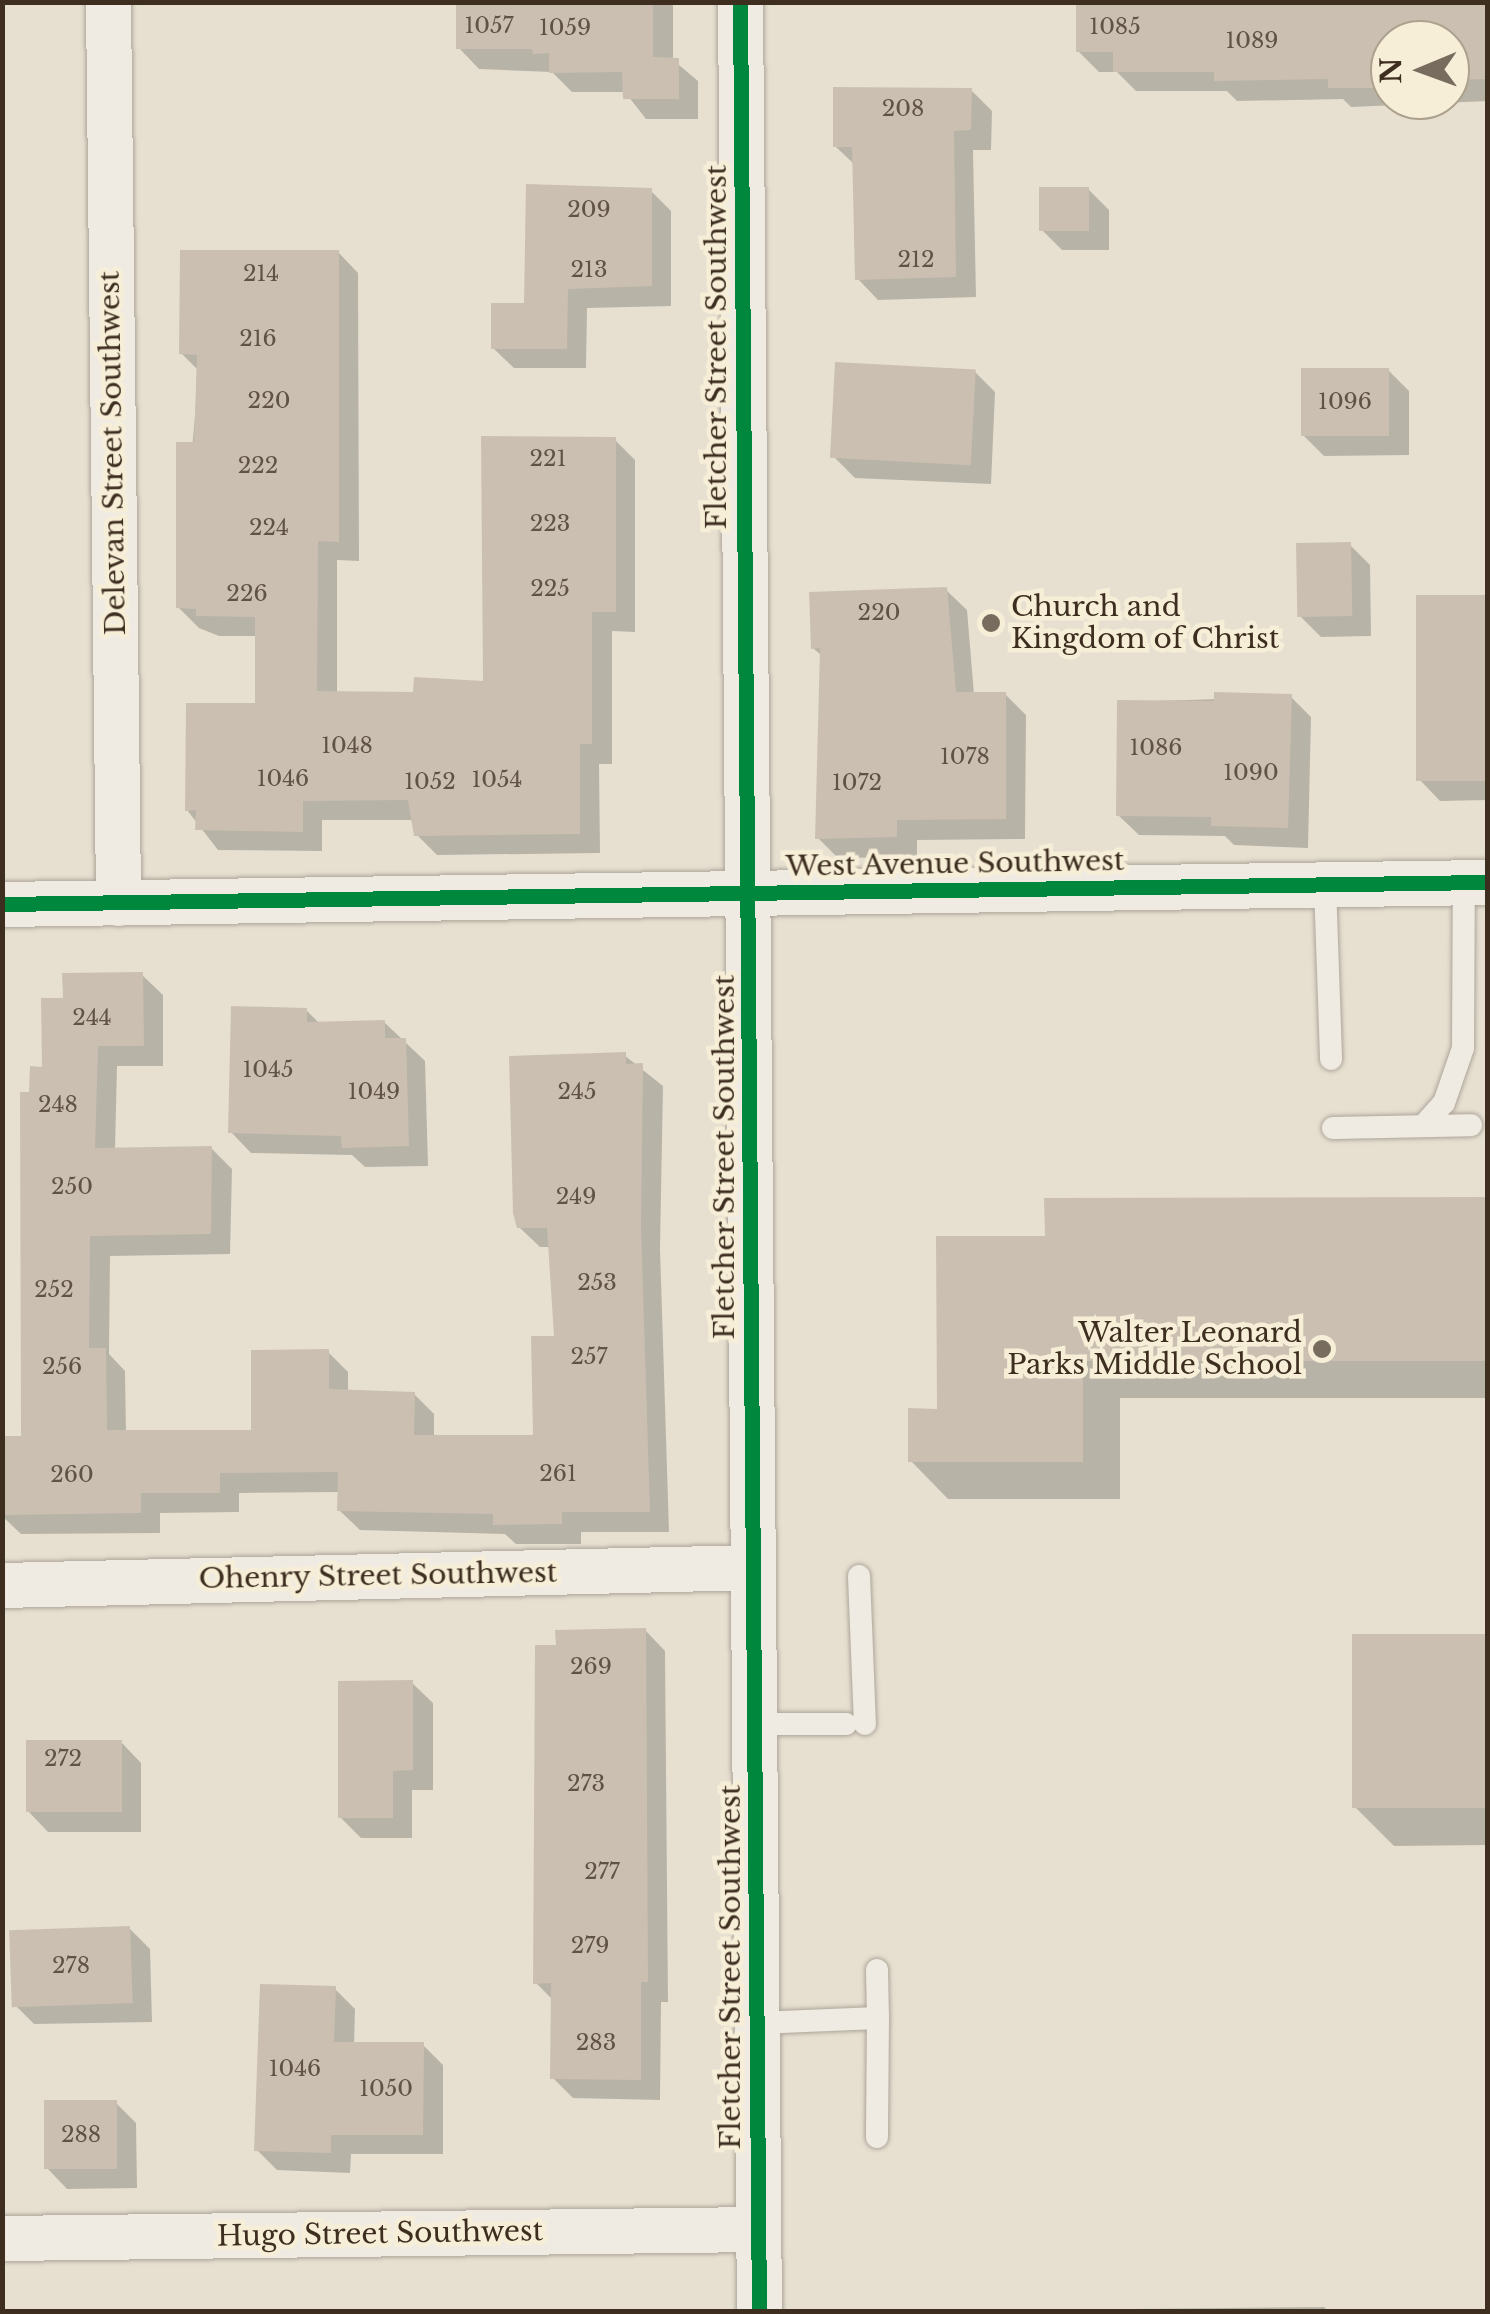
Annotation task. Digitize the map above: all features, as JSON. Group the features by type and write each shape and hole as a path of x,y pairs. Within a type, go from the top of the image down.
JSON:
{"street":[{"name":"Delevan Street Southwest","path":"108,2 118,902"},
{"name":"Fletcher Street Southwest","path":"740,2 759,2312"},
{"name":"West Avenue Southwest","path":"2,904 1476,882"},
{"name":"Ohenry Street Southwest","path":"2,1585 753,1567"},
{"name":"Hugo Street Southwest","path":"2,2238 758,2229"}],"lane":[{"path":"1422,1126 1444,1102 1463,1048 1476,882"},
{"path":"1325,884 1331,1059"},
{"path":"1333,1128 1472,1125"},
{"path":"754,1724 856,1724 860,1576"},
{"path":"876,2137 877,1970"},
{"path":"757,2023 878,2018"}],"building":[{"path":"456,2 653,2 653,57 679,58 679,99 623,99 622,72 549,73 549,53 533,54 532,49 456,49"},
{"path":"1076,2 1488,2 1488,79 1470,79 1470,20 1370,20 1370,88 1328,88 1328,79 1214,81 1214,72 1113,72 1113,52 1076,52"},
{"path":"833,87 972,88 971,130 954,131 956,277 855,280 852,147 833,147"},
{"path":"526,184 652,188 652,286 568,289 567,349 491,349 491,303 524,303"},
{"path":"1039,187 1089,187 1089,231 1039,231"},
{"path":"180,250 339,250 339,542 318,541 317,691 413,692 414,677 483,681 481,436 616,437 616,612 592,612 592,744 580,744 580,834 414,836 408,800 303,801 303,832 195,830 196,810 185,811 186,703 255,703 255,617 196,616 196,609 176,608 176,442 194,442 197,355 179,354"},
{"path":"835,362 976,369 971,465 830,458"},
{"path":"1301,368 1389,368 1389,436 1301,436"},
{"path":"1351,542 1352,616 1297,617 1296,543"},
{"path":"947,587 956,692 1006,692 1006,819 897,820 897,837 815,839 820,648 811,649 809,592"},
{"path":"1416,595 1488,595 1488,781 1416,781"},
{"path":"1214,692 1292,694 1288,828 1211,826 1211,817 1116,816 1117,700 1214,701"},
{"path":"143,972 144,1046 98,1046 95,1148 212,1146 211,1234 90,1236 89,1348 106,1348 107,1430 251,1430 251,1350 329,1349 329,1389 415,1392 414,1435 533,1435 531,1336 554,1336 547,1228 517,1228 513,1213 509,1056 626,1052 626,1064 643,1063 641,1226 650,1512 562,1512 562,1524 493,1525 493,1514 337,1511 338,1472 220,1473 220,1493 141,1493 141,1513 2,1515 2,1436 21,1436 20,1092 29,1092 30,1066 42,1067 41,998 63,998 62,973"},
{"path":"231,1006 307,1008 307,1022 385,1020 385,1038 406,1038 409,1146 342,1148 341,1136 228,1133"},
{"path":"1488,1197 1488,1361 1083,1361 1083,1462 908,1462 908,1408 937,1409 936,1236 1045,1236 1044,1198"},
{"path":"646,1628 648,1982 641,1982 641,2080 550,2079 551,1983 533,1984 535,1645 556,1645 555,1630"},
{"path":"1352,1634 1488,1634 1488,1808 1352,1808"},
{"path":"413,1680 413,1770 393,1771 393,1818 338,1818 338,1681"},
{"path":"26,1740 122,1740 122,1812 26,1812"},
{"path":"130,1926 133,2003 12,2007 9,1930"},
{"path":"260,1984 336,1986 334,2042 424,2042 423,2135 331,2135 331,2153 254,2151"},
{"path":"44,2100 117,2100 117,2169 44,2169"}],"cycle path":[{"path":"740,2 759,2312"},
{"path":"2,904 1488,882"}],"place":[{"name":"Church and Kingdom of Christ","path":"991,623"},
{"name":"Walter Leonard Parks Middle School","path":"1322,1349"}]}
